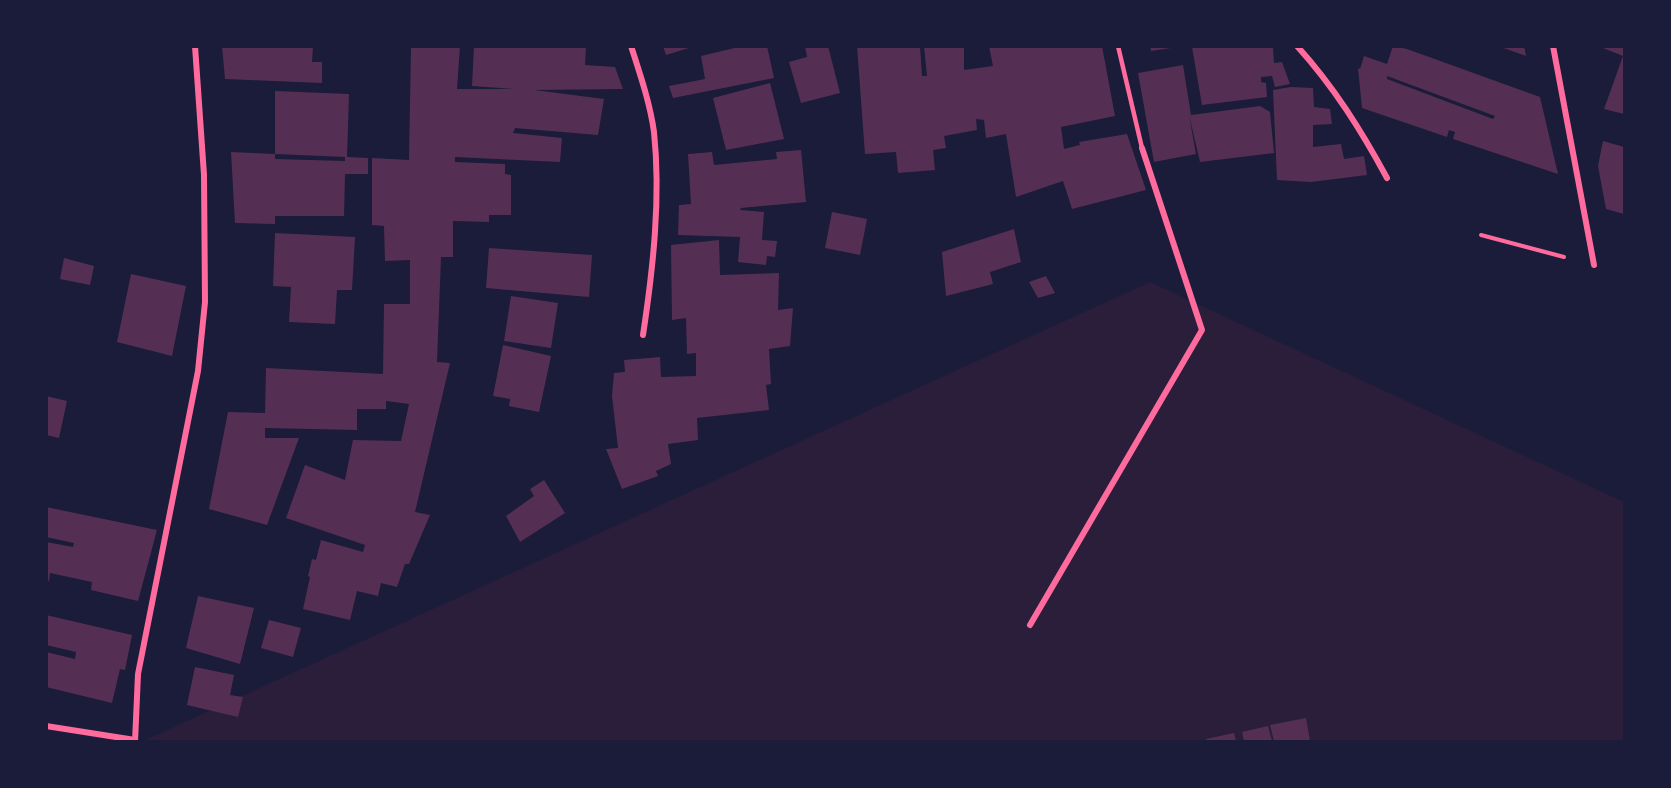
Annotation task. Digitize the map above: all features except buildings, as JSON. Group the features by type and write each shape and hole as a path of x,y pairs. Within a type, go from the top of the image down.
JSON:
{"street":[{"path":"46,726 135,741 138,674 198,371 205,302 204,175 195,46"},
{"path":"631,46 654,131 656,177 654,238 643,335"},
{"path":"1297,46 1325,77 1350,113 1388,178"},
{"path":"1553,46 1594,265"},
{"path":"1030,625 1202,330 1142,148"}],"lane":[{"path":"1118,46 1142,148"}],"path":[{"path":"1481,235 1594,265"}],"shaded area":[{"path":"1150,282 1624,502 1624,741 141,742"}]}
